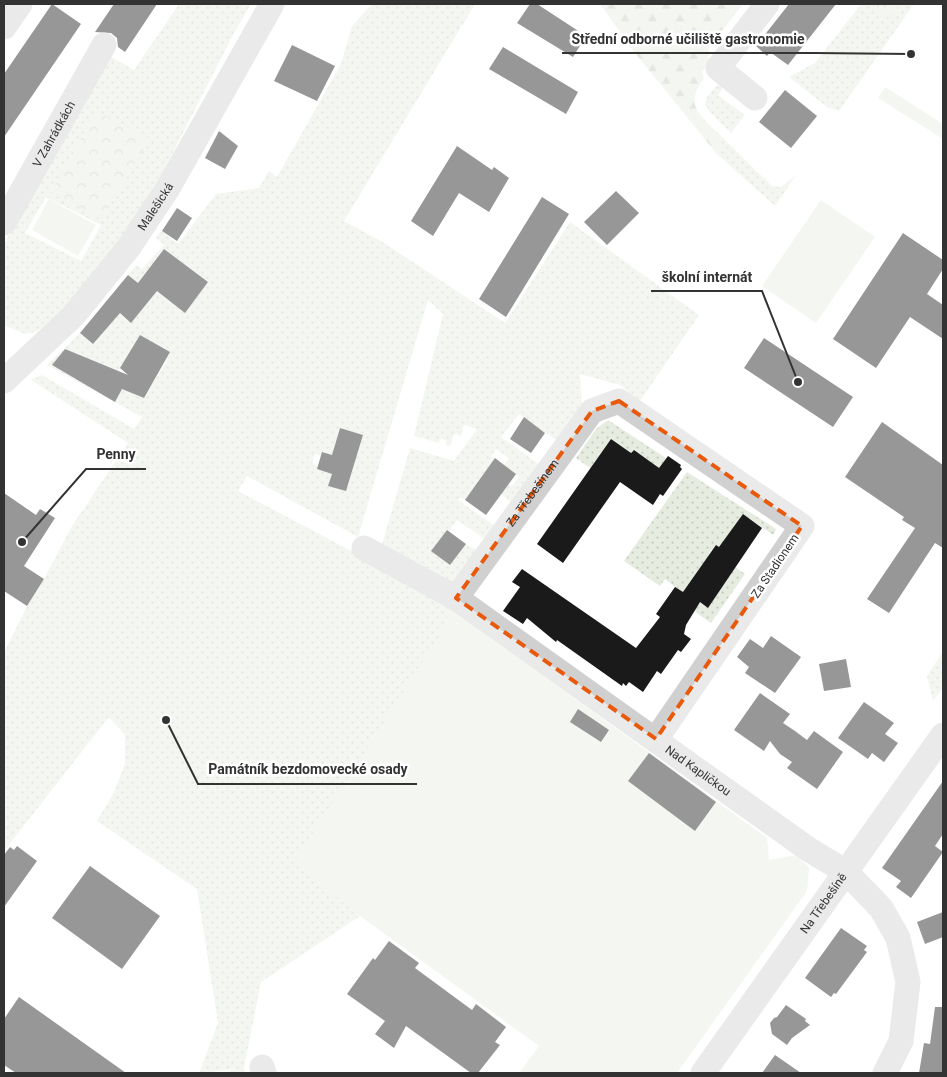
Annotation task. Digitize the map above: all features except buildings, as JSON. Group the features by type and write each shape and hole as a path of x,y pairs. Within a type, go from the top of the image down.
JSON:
{"street":[{"path":"4,27 20,4"},
{"name":"Malešická","path":"4,381 73,316 129,247 168,188 272,4"},
{"path":"756,98 718,68 767,4"},
{"name":"V Zahrádkách","path":"4,223 104,45"},
{"name":"Za Třebešínem","path":"456,598 592,411 619,401"},
{"name":"Za Stadionem","path":"619,401 802,526 656,739"},
{"name":"Nad Kapličkou","path":"364,548 456,598 808,849 846,872 881,908 898,938 908,982 900,1040 885,1073"},
{"name":"Na Třebešíně","path":"703,1073 943,735"}],"highlighted area":[{"path":"619,401 802,526 656,739 456,598 592,411"}],"green space":[{"path":"179,4 251,4 234,33 165,168 128,230 63,311 36,332 25,334 4,325 4,244 108,55 134,70","holes":["46,197 101,225 81,261 25,233"]},
{"path":"372,4 475,4 344,221 381,241 505,323 570,222 699,315 640,401 620,385 580,374 582,404 556,440 519,414 501,437 539,464 511,502 501,494 509,484 512,486 519,477 504,465 509,458 496,449 491,456 495,459 465,500 460,497 458,500 495,526 485,539 457,520 449,531 447,530 432,551 450,565 466,544 477,550 452,587 381,548 410,448 454,461 477,429 464,425 461,436 454,434 450,446 446,445 446,440 440,439 439,443 414,436 443,314 428,300 358,537 247,476 238,491 357,554 450,608 572,698 549,729 341,900 360,916 261,982 244,1068 245,1073 222,1073 236,1069 199,1073 218,1023 197,889 97,821 113,794 125,764 125,735 109,717 4,851 4,653 27,606 44,579 72,526 128,443 31,380 42,375 134,429 142,417 47,365 80,333 93,344 120,313 124,317 131,309 138,314 154,295 128,275 136,265 142,269 164,245 156,238 161,231 178,244 216,194 259,188 269,171 277,177 341,64 352,26","holes":["164,249 208,282 185,312 141,279","140,335 170,352 144,398 122,389 115,402 52,365 65,349 118,372","339,428 363,435 357,456 334,449","323,452 355,463 346,491 329,486 332,474 317,469 318,466 312,463 315,454 321,456"]},
{"path":"600,4 743,4 708,49 710,54 708,57 711,59 702,72 704,78 695,96 697,110 721,136 717,154 631,48"},
{"path":"861,4 914,4 839,111 827,107 789,77 815,63"},
{"path":"873,4 900,4 890,17 885,18 873,9"},
{"path":"718,84 726,84 718,95 745,115 731,133 710,112 705,104 707,97"},
{"path":"885,87 943,124 943,139 878,98"},
{"path":"96,111 150,139 101,219 51,192"},
{"path":"721,136 772,186 781,187 796,175 775,206 717,154"},
{"path":"49,199 96,225 78,256 32,230"},
{"path":"821,200 875,237 816,323 762,286"},
{"path":"608,420 666,458 657,471 649,461 633,450 629,455 625,449 611,439 594,462 596,472 576,458 596,429"},
{"path":"687,472 776,529 773,535 743,514 720,548 711,550 708,556 712,559 700,602 708,608 735,567 745,574 711,623 673,596 678,589 665,579 660,586 624,561"},
{"path":"450,608 767,838 769,860 795,855 809,867 807,891 677,1073 519,1073 539,1046 360,916 294,862 442,632"},
{"path":"943,651 943,688 933,701 927,676"}],"place":[{"name":"Střední odborné učiliště gastronomie","path":"911,54"},
{"name":"školní internát","path":"798,382"},
{"name":"Penny","path":"22,542"},
{"name":"Památník bezdomovecké osady","path":"166,720"}]}
